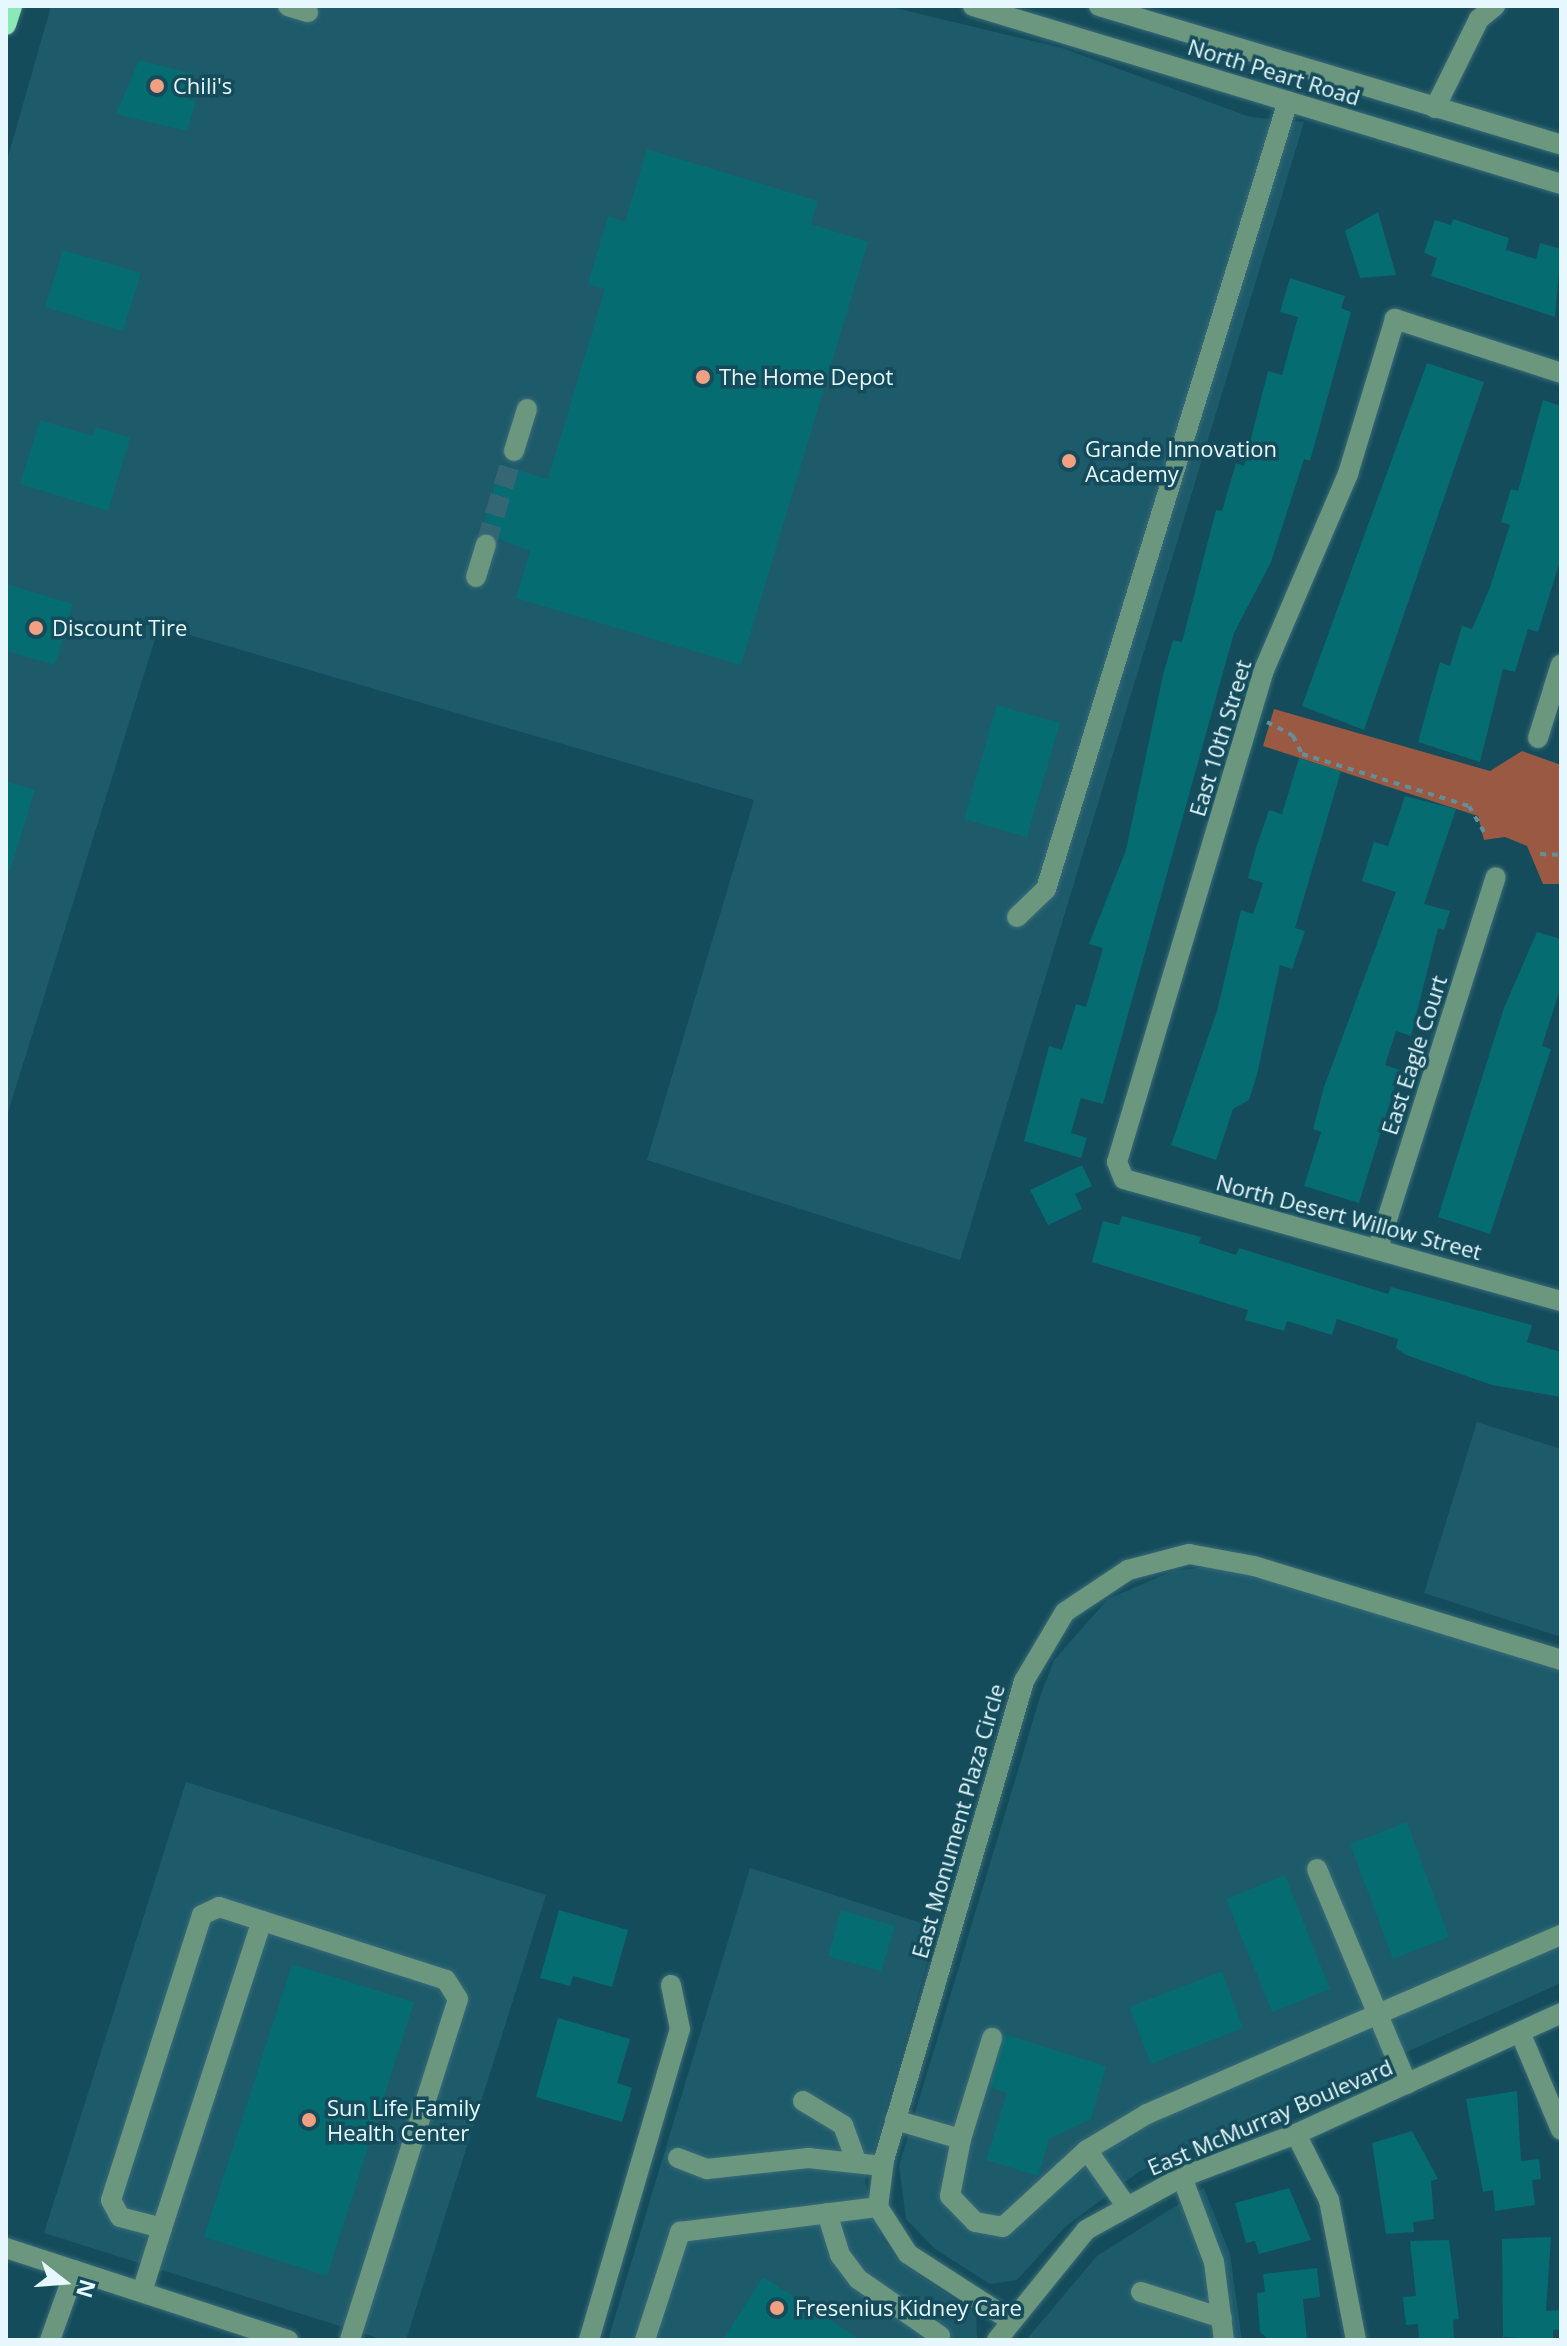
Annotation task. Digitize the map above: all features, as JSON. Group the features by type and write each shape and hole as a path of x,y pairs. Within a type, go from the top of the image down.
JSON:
{"main road":[{"path":"6,25 12,6"}],"street":[{"path":"288,6 308,12"},
{"name":"North Peart Road","path":"1099,6 1561,145"},
{"path":"1435,108 1479,19 1495,6"},
{"name":"North Peart Road","path":"984,8 1561,184"},
{"path":"1017,917 1046,889 1288,101"},
{"name":"East 10th Street","path":"1124,1179 1117,1162 1264,670 1348,474 1395,319 1561,373"},
{"path":"514,451 527,409"},
{"path":"476,577 486,544"},
{"path":"1538,738 1561,664"},
{"name":"East Eagle Court","path":"1378,1248 1496,877"},
{"name":"North Desert Willow Street","path":"1124,1179 1561,1301"},
{"name":"East Monument Plaza Circle","path":"878,2207 883,2166 895,2120 1024,1681 1065,1612 1128,1570 1189,1554 1254,1566 1561,1660"},
{"path":"1317,1869 1407,2084"},
{"path":"162,2228 120,2217 111,2200 202,1915 219,1907 446,1980 458,1999 350,2340"},
{"path":"142,2292 262,1921"},
{"path":"992,2038 961,2139 950,2196 988,2227 1003,2227 1087,2150 1147,2114 1561,1935"},
{"path":"589,2340 680,2029 671,1985"},
{"name":"East McMurray Boulevard","path":"997,2340 1007,2318 1086,2230 1182,2177 1296,2134 1561,2013"},
{"path":"1520,2032 1561,2130"},
{"path":"803,2101 843,2125 856,2161"},
{"path":"895,2120 961,2139"},
{"path":"1296,2134 1329,2200 1356,2340"},
{"path":"1087,2150 1127,2207"},
{"path":"678,2158 720,2169 808,2158 883,2166"},
{"path":"1182,2177 1214,2262 1224,2340"},
{"path":"645,2340 680,2232 878,2207 908,2254 1007,2318"},
{"path":"827,2213 840,2255 858,2279 940,2336"},
{"path":"6,2248 288,2340"},
{"path":"50,2340 75,2270"},
{"path":"1141,2292 1222,2318"}],"path":[{"path":"1273,724 1293,736 1302,754 1469,806 1486,836"},
{"path":"1540,854 1561,855"}],"shaded area":[{"path":"51,6 887,6 1062,48 1250,117 1304,122 960,1260 647,1160 754,800 159,626 6,1119 6,164"},
{"path":"1274,709 1490,771 1522,751 1561,765 1561,884 1543,884 1527,846 1505,837 1484,840 1478,816 1263,746"},
{"path":"1477,1422 1561,1449 1561,1637 1424,1593"},
{"path":"1208,1567 1248,1572 1561,1670 1561,1983 1140,2171 1065,2227 1017,2280 990,2284 935,2249 906,2219 899,2166 1041,1694 1054,1660 1108,1599 1173,1571"},
{"path":"186,1782 546,1895 406,2340 384,2340 44,2233"},
{"path":"750,1868 937,1928 865,2182 882,2239 899,2261 976,2314 977,2340 608,2340"},
{"path":"1204,2188 1230,2254 1242,2340 1026,2340 1097,2256"}],"building":[{"name":"Chili's","path":"139,60 194,74 186,98 196,101 187,131 116,114"},
{"name":"The Home Depot","path":"647,149 818,201 811,224 868,242 741,665 516,598 530,551 481,532 501,465 548,479 605,289 588,284 608,216 625,222"},
{"path":"1378,212 1396,275 1360,278 1345,231"},
{"path":"1453,219 1509,238 1506,250 1536,259 1540,243 1561,249 1555,317 1431,276 1437,258 1424,253 1435,220 1451,225"},
{"path":"63,250 141,273 123,331 45,307"},
{"path":"1290,278 1345,296 1341,308 1351,312 1310,461 1304,459 1271,562 1234,633 1103,1104 1081,1098 1071,1133 1087,1138 1081,1158 1024,1141 1049,1046 1062,1050 1076,1004 1086,1007 1103,948 1089,944 1126,850 1163,675 1173,640 1182,642 1216,510 1222,511 1236,463 1244,466 1268,371 1282,375 1298,317 1280,312"},
{"path":"1427,363 1484,382 1364,730 1302,706"},
{"path":"1543,400 1561,406 1561,558 1538,632 1528,629 1515,672 1503,669 1480,762 1418,742 1440,662 1450,666 1462,626 1472,629 1489,590 1510,525 1501,522 1511,489 1518,491"},
{"path":"40,420 93,436 96,427 130,438 108,511 20,484"},
{"name":"Discount Tire","path":"6,584 73,604 55,665 6,651"},
{"path":"997,705 1060,723 1027,837 964,819"},
{"path":"1299,758 1341,771 1295,928 1305,931 1292,969 1280,965 1249,1100 1233,1109 1216,1160 1171,1145 1217,1011 1241,910 1253,914 1263,883 1248,878 1256,848 1269,810 1282,814"},
{"path":"6,781 35,790 10,871 6,870"},
{"path":"1405,796 1456,809 1424,904 1450,911 1444,930 1438,928 1411,1036 1396,1031 1385,1065 1400,1070 1359,1203 1304,1186 1321,1132 1313,1129 1324,1087 1396,892 1362,881 1374,842 1388,846"},
{"path":"1537,932 1561,939 1561,986 1542,1046 1551,1049 1490,1234 1438,1217 1504,1008"},
{"path":"1082,1165 1092,1186 1075,1194 1082,1209 1048,1225 1030,1190"},
{"path":"1122,1216 1201,1237 1199,1243 1236,1255 1239,1248 1388,1294 1391,1287 1532,1325 1527,1342 1561,1352 1561,1397 1492,1385 1406,1355 1396,1348 1398,1339 1337,1319 1332,1335 1287,1321 1284,1331 1245,1320 1248,1310 1092,1262 1103,1221 1119,1225"},
{"path":"1407,1822 1449,1937 1393,1959 1350,1844"},
{"path":"1285,1875 1330,1989 1272,2012 1226,1899"},
{"path":"559,1910 628,1930 612,1987 573,1976 570,1986 540,1978"},
{"path":"841,1910 895,1926 881,1971 828,1956"},
{"name":"Sun Life Family Health Center","path":"292,1964 414,2002 327,2276 204,2237"},
{"path":"1222,1971 1243,2028 1151,2064 1129,2007"},
{"path":"558,2018 630,2039 617,2083 632,2088 622,2122 536,2097"},
{"path":"1004,2034 1106,2066 1091,2119 1049,2139 1038,2176 986,2160 1007,2093 990,2087"},
{"path":"1517,2091 1521,2161 1539,2159 1541,2179 1532,2180 1535,2205 1495,2211 1493,2190 1483,2192 1466,2099"},
{"path":"1412,2131 1438,2179 1431,2181 1434,2219 1413,2222 1414,2232 1386,2234 1372,2143"},
{"path":"1289,2188 1311,2240 1259,2254 1255,2241 1246,2243 1235,2203"},
{"path":"1551,2237 1546,2311 1561,2310 1561,2329 1553,2330 1553,2340 1503,2337 1502,2239"},
{"path":"1449,2240 1459,2319 1453,2320 1454,2340 1419,2340 1418,2324 1406,2325 1403,2297 1416,2296 1410,2241"},
{"path":"1317,2268 1320,2297 1303,2299 1307,2340 1269,2340 1260,2332 1257,2293 1265,2292 1263,2274"},
{"name":"Fresenius Kidney Care","path":"763,2277 861,2340 723,2340"}],"tunnel":[{"path":"486,544 514,451"}],"place":[{"name":"Chili's","path":"157,86"},
{"name":"The Home Depot","path":"703,377"},
{"name":"Grande Innovation Academy","path":"1069,461"},
{"name":"Discount Tire","path":"36,628"},
{"name":"Sun Life Family Health Center","path":"309,2120"},
{"name":"Fresenius Kidney Care","path":"777,2308"}]}
